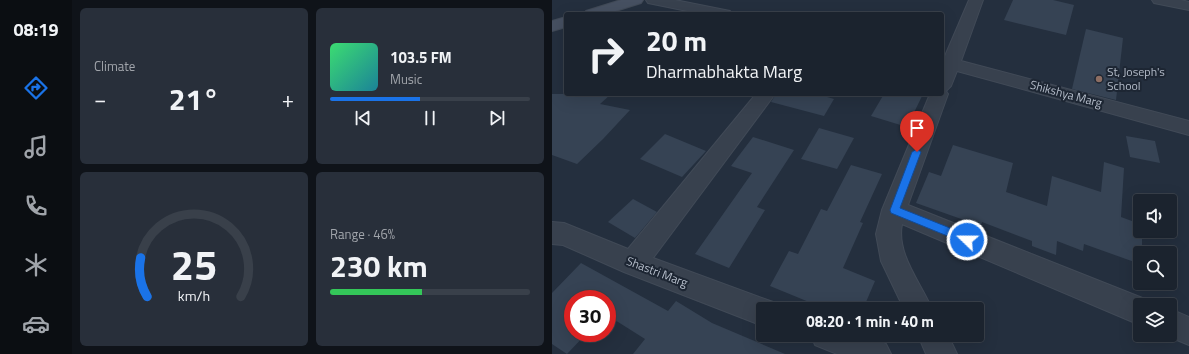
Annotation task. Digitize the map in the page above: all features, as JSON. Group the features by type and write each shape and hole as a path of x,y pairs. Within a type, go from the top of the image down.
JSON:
{"main road":[{"path":"597,12 636,0"},
{"path":"552,26 564,23"}],"street":[{"path":"654,0 715,12"},
{"path":"944,74 946,62 976,0"},
{"path":"1159,0 1189,6"},
{"name":"Shikshya Marg","path":"946,62 1189,128"},
{"path":"633,263 764,96"},
{"path":"914,302 894,261 888,234 894,210 938,96"},
{"path":"894,210 1133,308"},
{"name":"Shastri Marg","path":"552,233 564,234 633,263 756,309"},
{"path":"1177,326 1189,331"},
{"path":"844,342 876,354"},
{"path":"936,342 942,354"}],"building":[{"path":"1013,0 1053,0 1074,5 1066,35 1004,20"},
{"path":"1086,29 1123,38 1116,100 1072,89"},
{"path":"552,94 564,94 564,96 609,96 600,104 630,110 577,164 552,155"},
{"path":"775,96 824,96 834,99 824,116 771,102"},
{"path":"883,96 922,96 907,127 871,116"},
{"path":"819,128 854,138 837,169 801,159"},
{"path":"665,134 706,151 682,177 640,159"},
{"path":"1126,136 1155,141 1160,163 1130,157"},
{"path":"753,137 794,150 757,207 765,210 729,268 695,254 752,173 731,166"},
{"path":"953,145 1013,163 1006,192 1047,206 1052,176 1101,192 1104,162 1124,168 1121,217 1133,221 1133,238 1142,238 1142,246 1133,246 1133,262 1084,244 1083,251 1057,241 1056,255 1032,246 1032,241 982,222 981,226 916,203 929,172 941,176"},
{"path":"851,165 882,174 860,222 863,223 843,268 875,281 866,302 809,302 770,286 789,251 798,254 821,209 827,211"},
{"path":"633,199 657,212 635,238 608,222"},
{"path":"581,263 668,311 676,301 712,323 785,354 633,354 645,339 616,321 616,290 564,290 564,342 578,342 567,354 552,344 552,293"}],"place":[{"name":"St, Joseph's School","path":"1099,79"}],"route":[{"path":"917,152 894,210 967,240"}]}
